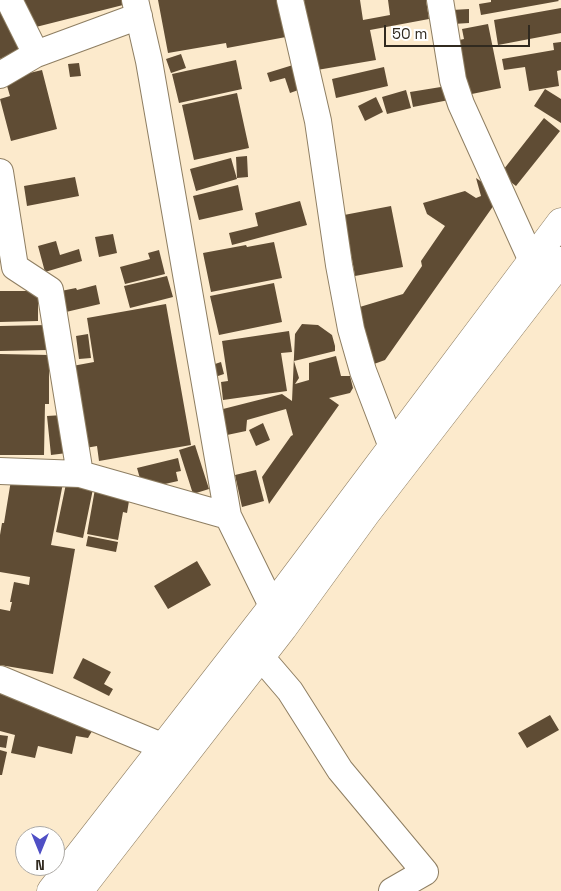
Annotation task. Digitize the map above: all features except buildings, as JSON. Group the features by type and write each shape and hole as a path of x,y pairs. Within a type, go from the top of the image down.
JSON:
{"main road":[{"path":"278,618 392,447 561,222"},
{"path":"51,891 164,747 252,649 365,515 561,262"},
{"path":"79,891 252,649"}],"street":[{"path":"10,0 36,54"},
{"path":"290,0 318,121 340,265 352,329 363,371 392,447"},
{"path":"440,0 453,80 461,104 532,261"},
{"path":"0,75 36,54 137,8 151,71 228,516 278,618"},
{"path":"0,172 8,274 50,290 80,474"},
{"path":"0,471 80,474 228,516"},
{"path":"252,649 290,691 340,770 426,872 392,891"},
{"path":"0,680 164,747"}]}
